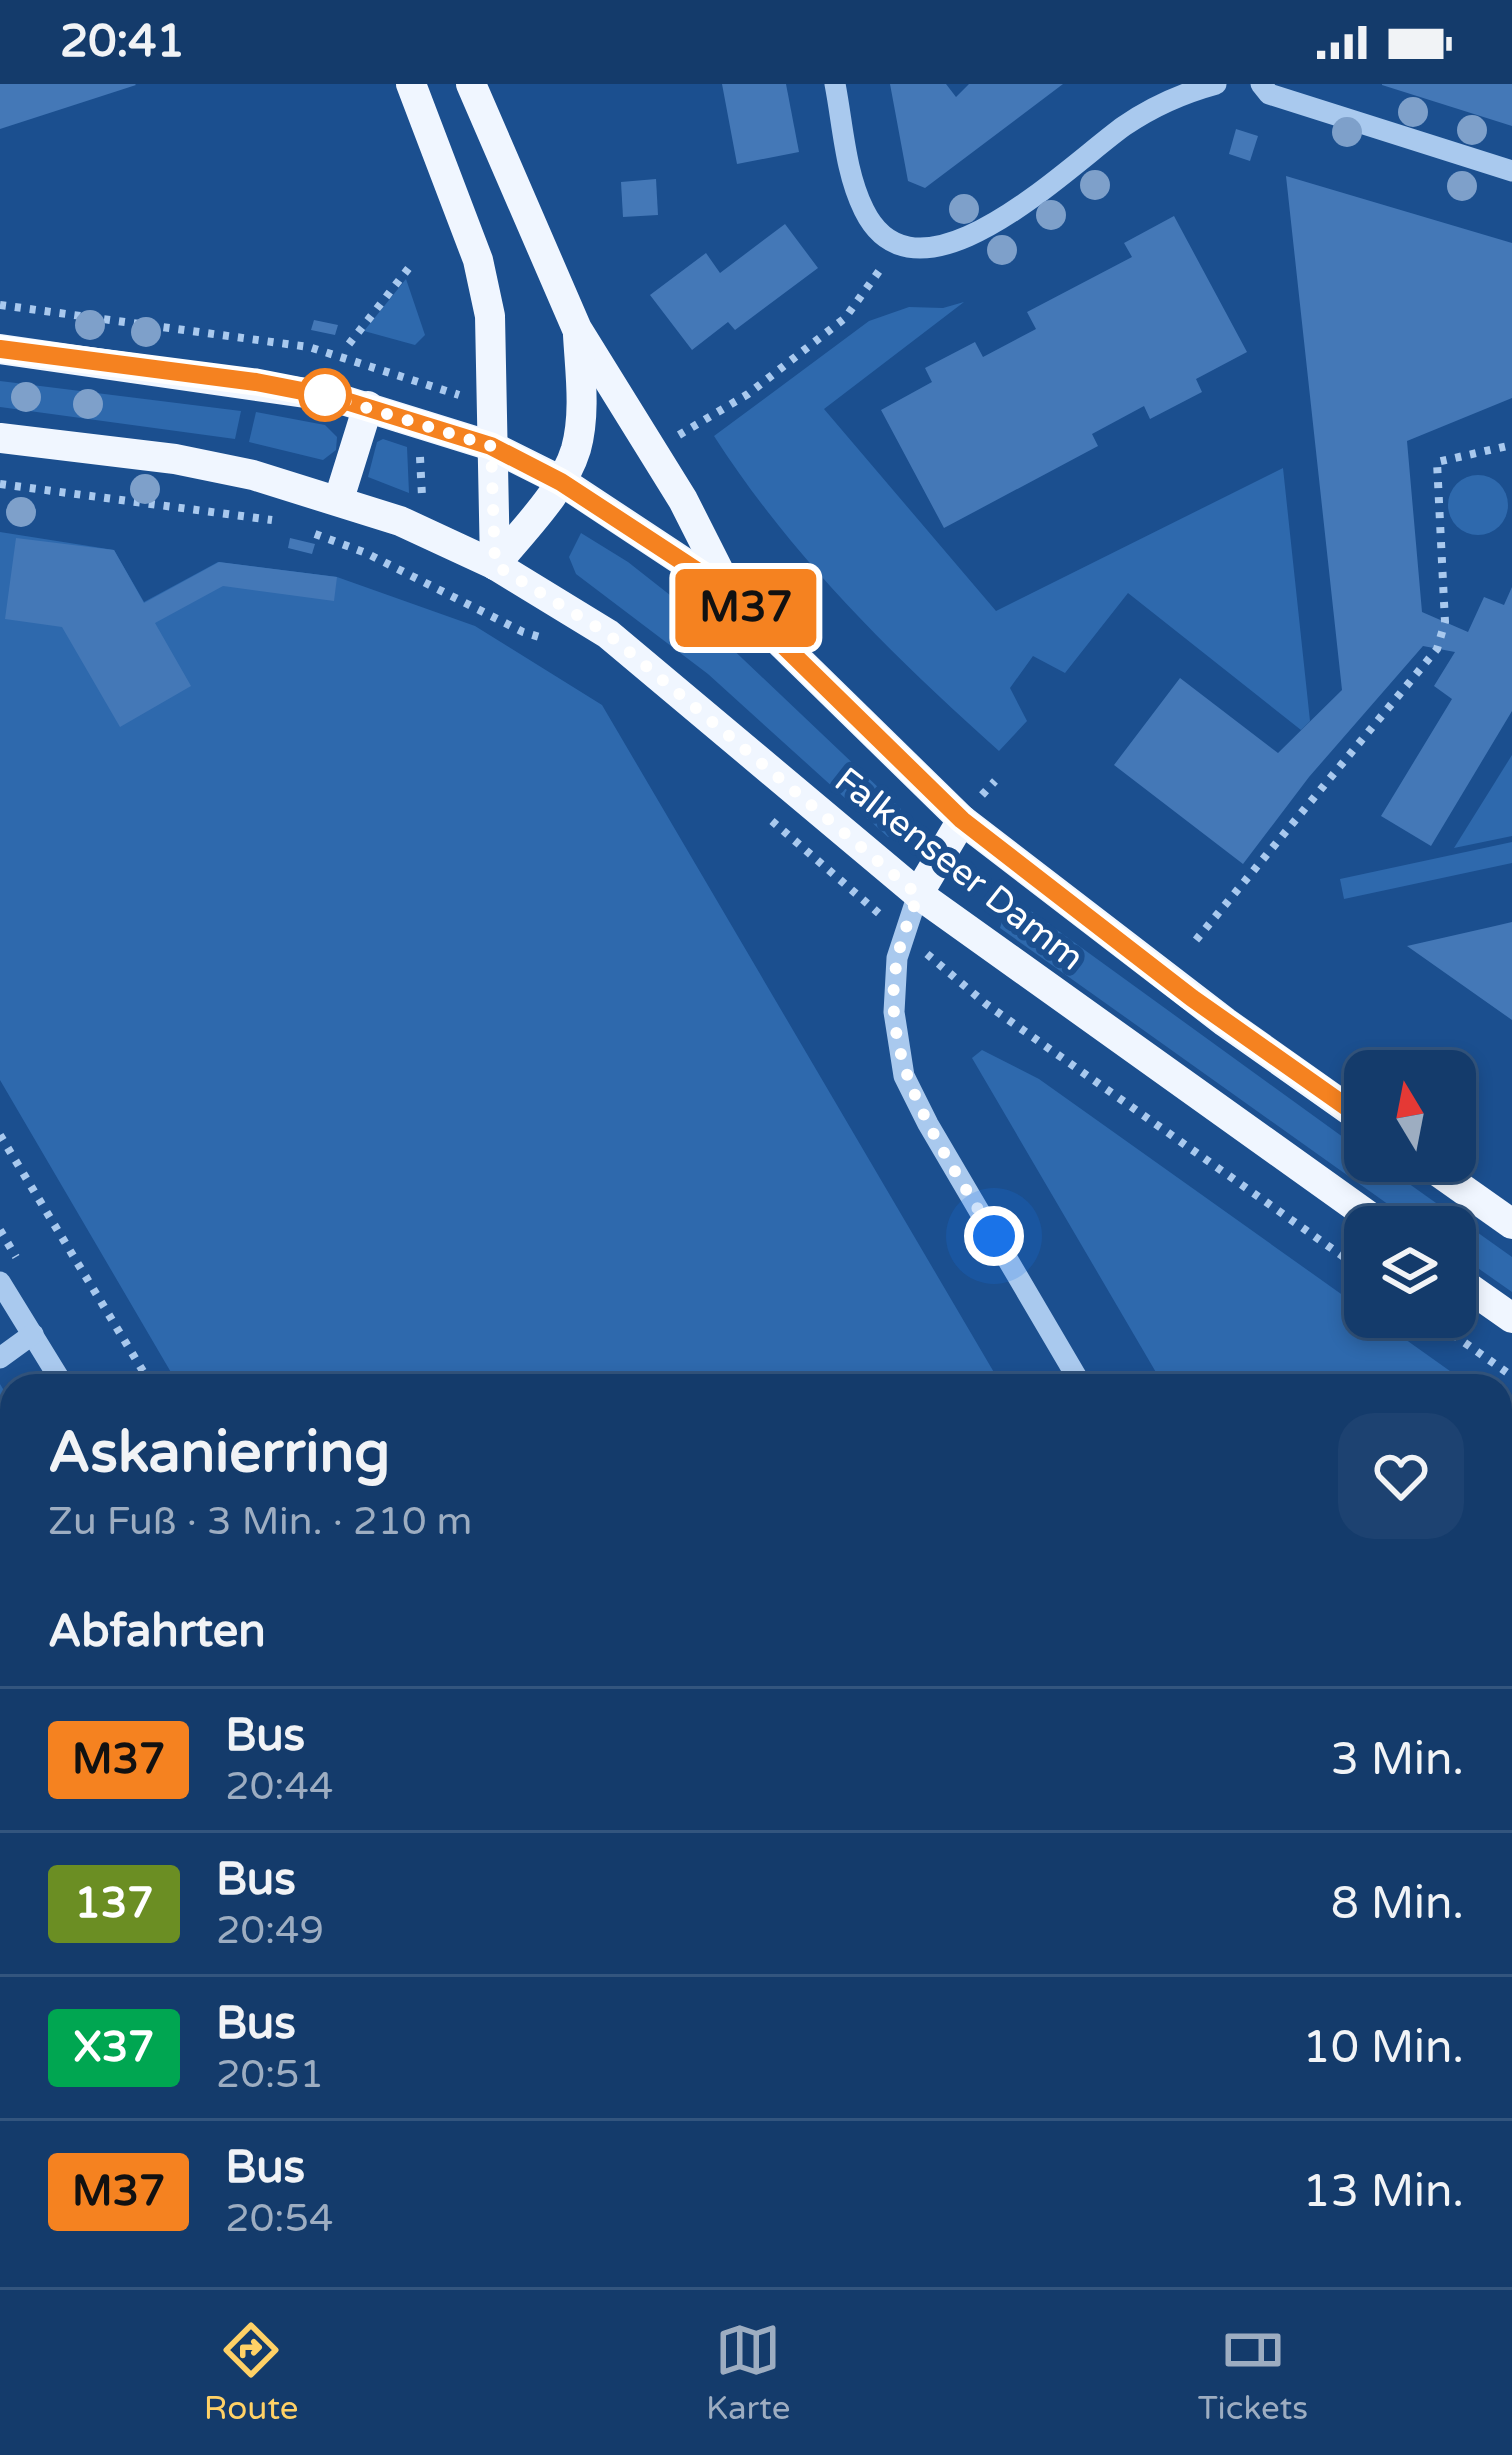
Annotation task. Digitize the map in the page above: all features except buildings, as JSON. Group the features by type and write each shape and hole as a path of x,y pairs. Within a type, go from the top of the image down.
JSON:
{"main road":[{"path":"411,84 478,260 490,316 495,565"},
{"path":"471,84 577,329 683,500 729,592"},
{"path":"495,565 561,482 576,448 580,425 577,329"},
{"path":"0,349 256,382 368,406 491,446 561,482 729,592"},
{"path":"339,499 368,406"},
{"name":"Falkenseer Damm","path":"0,437 175,459 253,475 339,499 423,530 495,565 608,634 918,895 1355,1206"},
{"name":"Falkenseer Damm","path":"729,592 962,820 1206,1008 1344,1105"},
{"path":"918,895 962,820"},
{"path":"1453,1182 1512,1224"},
{"path":"1476,1293 1512,1318"}],"street":[{"path":"835,84 853,181 866,214 884,238 897,246 938,249 977,232 1129,123 1183,93 1216,84"},
{"path":"1262,84 1269,94 1512,171"},
{"path":"918,895 897,958 894,1012 904,1076 1075,1374"},
{"path":"0,1282 57,1374"},
{"path":"0,1358 33,1334"}],"path":[{"path":"685,430 748,394 845,318 897,246"},
{"path":"353,363 354,345 412,264"},
{"path":"0,305 268,339 405,375"},
{"path":"1196,940 1437,649 1445,622 1437,462 1512,445"},
{"path":"420,452 422,498"},
{"path":"0,484 286,524"},
{"path":"307,531 366,553 523,632 560,643"},
{"path":"769,818 835,877"},
{"path":"986,1004 1344,1257"},
{"path":"0,1136 145,1374"},
{"path":"1458,1338 1509,1374"}],"shaded area":[{"path":"406,279 425,335 415,345 364,331"},
{"path":"964,302 824,409 996,611 1283,468 1310,721 1301,730 1128,593 1065,673 1033,656 1010,688 1027,721 999,751 883,641 776,522 714,436 869,321 909,307 943,308"},
{"path":"0,381 241,411 235,439 0,407"},
{"path":"256,412 325,425 337,437 336,450 323,460 249,442"},
{"path":"383,439 407,447 409,493 368,477 377,442"},
{"path":"1478,475 1499,484 1508,505 1499,526 1478,535 1457,526 1448,505 1457,484"},
{"path":"0,532 114,550 144,602 218,562 337,577 475,626 602,705 995,1374 172,1374 0,1080"},
{"path":"581,533 628,562 703,621 901,809 897,836 888,837 708,674 576,574 569,557"},
{"path":"1512,755 1512,836 1454,848"},
{"path":"1512,842 1512,863 1344,899 1340,879"},
{"path":"1010,896 1344,1138 1344,1173 1000,928"},
{"path":"982,1050 1039,1079 1344,1296 1344,1338 1404,1338 1454,1374 1157,1374 972,1058"},
{"path":"1357,1182 1407,1182 1440,1206 1391,1206"},
{"path":"1476,1231 1512,1257 1512,1292 1476,1267"}],"bus line":[{"name":"M37","path":"0,349 256,382 333,397 491,446 561,482 729,592 962,820 1192,998 1344,1105"}],"route":[{"path":"325,395 491,446 495,565 608,634 918,895 897,958 894,1012 904,1076 994,1236"}]}
